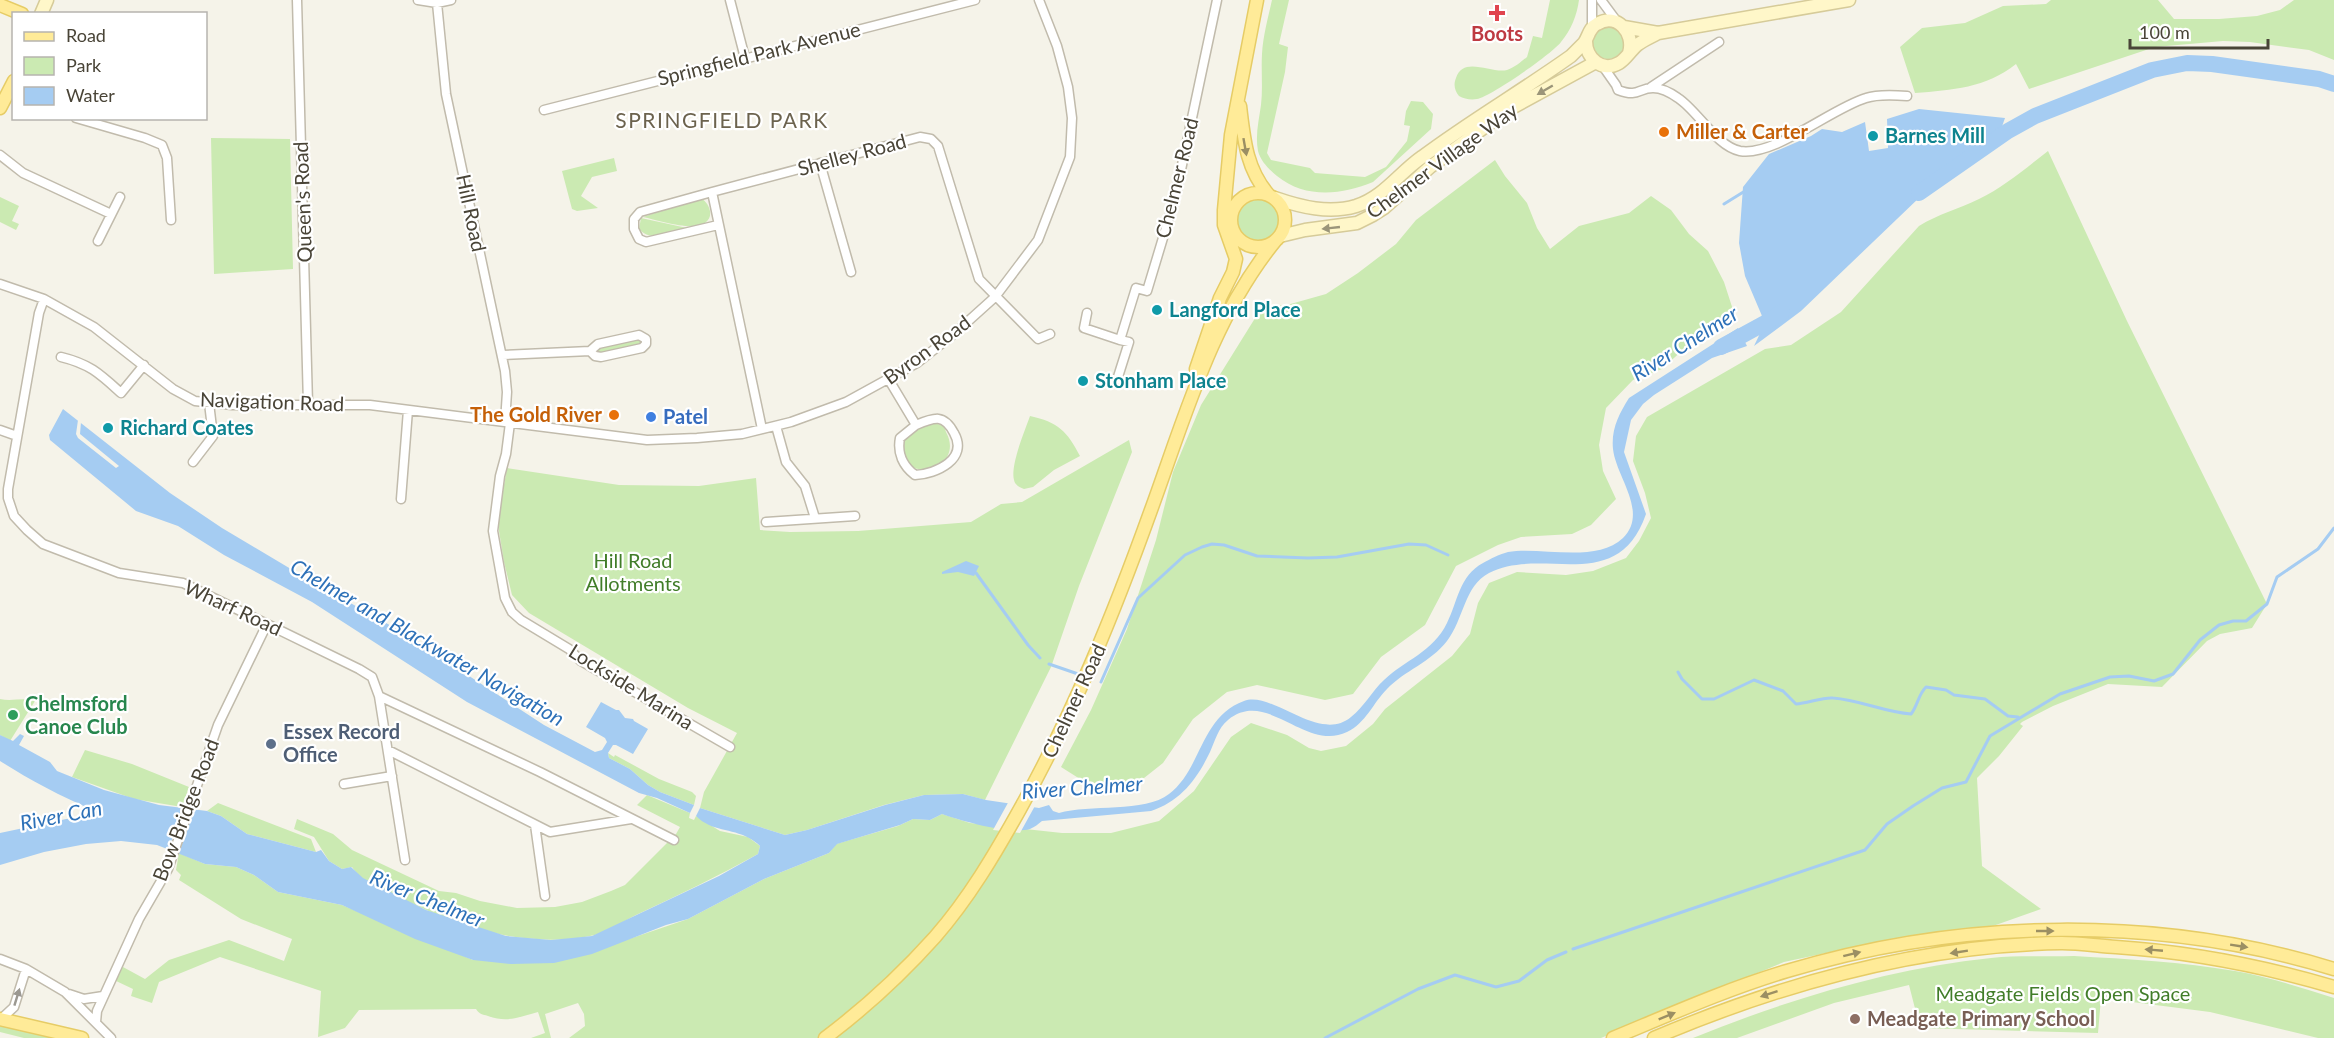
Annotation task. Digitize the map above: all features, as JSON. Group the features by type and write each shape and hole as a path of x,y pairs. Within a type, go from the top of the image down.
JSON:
{"main road":[{"name":"Chelmer Road","path":"1188,405 1197,363 1236,259 1224,225 1231,135 1257,0"},
{"path":"0,5 17,12"},
{"path":"6,102 12,86"},
{"name":"Chelmer Road","path":"1239,93 1247,157 1252,172 1271,196"},
{"name":"Chelmer Road","path":"1231,135 1234,181 1231,217"},
{"path":"1259,193 1271,196 1280,204 1285,219 1278,238 1256,247 1243,242 1238,237 1231,217 1233,210 1244,197 1259,193"},
{"name":"Chelmer Road","path":"1209,329 1240,273 1244,257 1238,237"},
{"name":"Chelmer Road","path":"825,1038 870,1002 936,936 965,899 991,860 1035,783 1104,637 1136,554 1188,405 1234,302 1260,260 1278,238"},
{"path":"1613,1038 1741,985 1789,970 1873,949 1950,937 2025,931 2172,935 2248,947 2334,969"},
{"path":"1654,1038 1790,987 1874,965 1980,949 2063,943 2160,950 2247,964 2334,987"},
{"path":"0,1019 82,1038"}],"street":[{"name":"Queen's Road","path":"297,0 308,404"},
{"path":"418,0 437,3 451,0"},
{"path":"730,0 745,57"},
{"name":"Springfield Park Avenue","path":"544,110 975,0"},
{"name":"Byron Road","path":"507,422 647,440 697,438 762,429 846,402 918,363 994,297 1038,240 1070,157 1072,118 1068,87 1057,46 1039,0"},
{"name":"Chelmer Road","path":"1117,380 1129,342 1120,340 1136,288 1147,291 1174,198 1217,0"},
{"path":"1592,0 1592,28"},
{"path":"1601,0 1630,39 1616,85"},
{"name":"Chelmer Village Way","path":"1278,238 1305,230 1357,224 1384,208 1430,167 1508,110 1599,64 1615,65 1639,43 1658,33 1849,0"},
{"name":"Hill Road","path":"437,3 446,94 502,355 507,392 507,422"},
{"name":"Chelmer Village Way","path":"1271,196 1303,207 1330,210 1356,206 1382,194 1420,158 1554,68 1586,41 1592,28 1604,21 1658,33"},
{"path":"1586,41 1588,53 1618,90 1636,94 1651,87 1719,42"},
{"path":"1651,87 1677,97 1693,109 1724,143 1740,151 1765,148 1866,98 1907,96"},
{"path":"83,120 162,145 168,158 171,220"},
{"name":"Shelley Road","path":"718,225 646,242 639,239 634,229 634,219 640,212 712,192 920,137 931,139 938,146 979,279 994,297"},
{"path":"0,155 23,173 111,214"},
{"path":"820,163 851,272"},
{"path":"712,192 762,429"},
{"path":"98,241 120,197"},
{"name":"Navigation Road","path":"0,284 44,299 94,327 183,396 195,401 370,405 507,422"},
{"path":"994,297 1038,339 1050,334"},
{"name":"Wharf Road","path":"44,299 39,313 8,498 14,516 35,538 71,556 119,573 183,583 372,677 379,696 405,860"},
{"path":"1087,313 1084,328 1120,340"},
{"path":"502,355 590,351 598,344 639,335 646,339 646,344 642,348 601,357 595,356 590,351"},
{"path":"61,357 81,362 102,375 121,393 144,366"},
{"path":"889,380 916,425"},
{"path":"193,462 213,436 209,403"},
{"path":"401,499 408,410"},
{"path":"940,418 948,422 958,440 957,453 951,461 926,474 915,475 909,470 899,455 900,438 916,425 929,419 940,418"},
{"name":"Lockside Marina","path":"507,422 506,454 500,476 493,531 505,598 512,612 569,649 581,661 730,747"},
{"path":"776,426 786,462 804,486 815,518"},
{"path":"0,430 17,436"},
{"path":"766,522 855,516"},
{"name":"Bow Bridge Road","path":"96,1022 97,1011 139,919 168,869 218,725 267,624"},
{"path":"379,696 540,772 674,840"},
{"path":"388,750 550,831 631,819"},
{"path":"344,784 392,776"},
{"path":"535,825 545,896"},
{"path":"0,959 26,969 65,992 84,999 104,996"},
{"path":"0,1019 14,1007 26,969"},
{"path":"65,992 111,1038"}],"green space":[{"path":"1272,0 1289,0 1279,44 1288,47 1285,72 1267,153 1271,160 1310,168 1315,173 1365,177 1386,167 1407,141 1410,126 1404,125 1406,111 1411,101 1423,102 1433,114 1431,129 1373,182 1336,192 1312,191 1288,183 1271,171 1261,159 1257,139 1262,99 1262,54"},
{"path":"1550,0 1579,0 1573,22 1561,42 1534,65 1484,96 1477,99 1465,99 1459,96 1456,92 1455,81 1460,71 1465,68 1471,66 1507,70 1527,57 1533,36 1542,38"},
{"path":"2051,0 2158,0 2174,19 2219,19 2257,16 2280,10 2294,0 2334,0 2334,60 2309,50 2250,42 2223,41 2155,47 2029,89 2016,64 1981,83 1955,89 1915,93 1900,47 1922,28 1965,23 2003,6 2046,4"},
{"path":"1608,27 1619,32 1624,43 1619,54 1608,59 1597,54 1592,43 1597,32"},
{"path":"211,138 290,139 293,269 214,274"},
{"path":"2048,151 2127,321 2267,604 2252,628 2220,634 2207,641 2162,687 2108,684 2053,706 2022,722 2020,724 2023,726 1999,756 1977,778 1982,866 2041,909 1993,926 1882,941 1784,962 1601,1038 569,1038 585,1026 584,1014 578,1003 545,1014 551,1038 531,1038 545,1033 538,1012 502,1019 481,1014 476,1009 359,1010 345,1028 318,1037 321,991 220,957 159,982 152,1003 131,996 133,989 114,980 123,967 145,979 169,960 229,940 284,961 292,939 241,919 179,880 181,875 176,870 179,853 205,864 236,867 254,875 278,892 342,905 473,960 629,939 688,919 764,879 829,853 836,844 898,826 913,819 930,820 942,814 970,823 1062,833 1111,833 1159,821 1194,791 1231,737 1251,723 1287,735 1309,748 1321,751 1346,746 1373,724 1385,709 1452,656 1470,634 1478,603 1489,583 1517,572 1566,575 1593,571 1626,558 1639,541 1651,518 1645,493 1633,461 1636,436 1647,417 1765,349 1791,345 1841,312 1919,226 1997,189"},
{"path":"614,158 617,171 592,177 581,196 598,208 577,211 572,209 562,171"},
{"path":"1495,160 1527,203 1537,228 1550,249 1579,226 1629,213 1651,196 1671,210 1689,234 1708,251 1724,282 1735,316 1719,331 1687,346 1662,369 1633,380 1606,408 1599,445 1603,471 1616,499 1591,525 1572,534 1521,537 1498,545 1456,566 1425,625 1381,657 1353,694 1325,700 1257,685 1227,692 1193,719 1163,763 1139,782 1098,784 1080,779 1061,767 1091,710 1127,629 1156,540 1173,472 1201,405 1262,307 1287,305 1326,294 1396,244 1416,220"},
{"path":"0,197 19,206 12,221 19,224 16,230 0,222"},
{"path":"701,198 708,206 710,217 700,225 684,226 643,217"},
{"path":"1258,199 1273,205 1279,220 1273,235 1258,241 1243,235 1237,220 1243,205"},
{"path":"641,218 687,228 662,236 649,235 639,229"},
{"path":"639,338 642,343 640,345 601,354 595,352 595,349"},
{"path":"1030,416 1048,421 1061,429 1071,440 1080,456 1054,470 1033,487 1024,489 1015,483 1013,474"},
{"path":"927,424 938,424 944,427 950,442 949,451 941,464 934,468 917,469 908,465 902,447 907,435"},
{"name":"Hill Road Allotments","path":"1129,440 1132,452 1079,586 1051,667 985,800 963,794 924,795 785,835 700,808 704,792 737,733 688,708 529,613 512,595 504,562 499,531 499,513 507,468 619,485 699,486 756,478 760,530 858,531 971,522 1001,504 1022,502"},
{"name":"Chelmsford Canoe Club","path":"0,699 35,701 10,741 0,735"},
{"path":"85,750 132,764 189,787 182,807 134,799 72,777"},
{"path":"608,753 659,779 692,792 696,796 694,805 648,785 630,769 609,758"},
{"path":"647,795 690,813 689,818 694,820 696,816 720,831 748,837 760,846 758,854 596,935 569,939 547,940 504,935 442,917 374,887 352,867 342,869 329,861 314,837 294,829 297,819 333,834 352,850 439,891 517,908 555,907 582,902 625,885 676,834 680,827 637,805"},
{"path":"218,803 311,839 316,852 247,834 221,816 207,811"},
{"name":"Meadgate Fields Open Space","path":"2074,956 2175,963 2235,971 2334,998 2334,1038 2318,1038 2210,1012 2101,998 2098,1033 1920,1028 1909,985 1834,1003 1737,1038 1693,1038 1802,998 1914,970 2001,957"},
{"path":"0,1026 57,1038 24,1038 0,1032"}],"water":[{"path":"1919,109 2005,118 1998,138 1947,170 1934,184 1936,185 1921,196 1801,311 1754,346 1765,323 1745,276 1739,243 1743,187 1769,154 1822,129 1842,132 1865,122 1869,151 1888,148 1887,119"},
{"path":"1738,328 1747,346 1712,358 1654,395 1643,404 1631,420 1624,452 1646,514 1633,539 1617,554 1598,562 1510,566 1489,573 1474,586 1453,632 1441,648 1382,694 1354,728 1331,736 1316,734 1272,715 1257,711 1243,712 1228,720 1222,727 1205,762 1187,788 1162,807 1151,811 1042,821 1032,828 1021,830 986,826 942,814 930,820 913,819 837,844 829,853 764,879 688,919 666,925 592,954 554,963 511,964 473,960 415,939 342,905 278,892 254,875 236,867 205,864 157,845 121,841 86,844 44,852 0,865 0,833 90,814 93,810 45,787 0,761 0,735 13,741 20,734 24,736 19,745 50,762 57,771 104,790 159,805 207,811 221,816 247,834 316,852 321,850 329,861 342,869 351,867 363,878 426,910 506,936 551,940 592,936 719,876 758,854 760,846 750,839 702,821 696,816 700,808 785,835 924,795 963,794 1039,808 1049,805 1053,811 1059,813 1071,810 1132,806 1159,800 1180,783 1218,719 1229,709 1244,701 1255,700 1268,703 1310,721 1325,724 1338,724 1351,717 1384,680 1426,649 1441,633 1464,582 1475,568 1483,563 1508,552 1598,550 1612,546 1623,538 1630,528 1633,517 1629,494 1615,460 1613,449 1616,422 1622,410 1629,398"},
{"path":"63,409 170,493 222,528 402,632 544,725 595,752 602,750 607,742 605,738 586,727 601,702 619,710 625,718 633,719 648,729 633,754 613,745 608,753 609,758 630,769 660,792 694,805 690,813 657,798 639,793 467,702 312,602 224,555 178,526 136,511 50,440 49,435"},
{"path":"966,561 979,566 974,576 958,572 942,574 942,572"}],"pier":[{"path":"78,420 81,422 80,434 119,466 116,468 78,438 76,434"},
{"path":"1009,801 1036,804 1020,833 993,830"},
{"path":"183,804 195,806 178,856 168,852"}],"waterway":[{"name":"River Chelmer","path":"1919,193 2008,131 2035,116 2152,70 2187,63 2212,64 2319,79 2334,84"},
{"name":"River Chelmer","path":"1997,129 2008,131"},
{"path":"1724,204 1745,191"},
{"name":"River Chelmer","path":"1721,347 1782,312"},
{"path":"1573,949 1865,850 1887,824 1913,806 1942,788 1966,782 1990,736 2060,694 2110,677 2129,676 2154,681 2173,674 2200,640 2219,625 2233,621 2246,621 2267,604 2277,577 2318,549 2334,528"},
{"path":"1101,682 1138,598 1185,555 1202,547 1212,544 1224,545 1257,556 1308,558 1337,557 1409,544 1426,545 1448,555"},
{"path":"976,573 1040,658"},
{"path":"1049,664 1081,675"},
{"path":"1678,672 1702,699 1714,699 1754,680 1783,691 1796,704 1833,698 1911,714 1926,687 1946,690 1954,695 1985,699 2008,716 2018,717"},
{"path":"1325,1038 1418,989 1455,975 1496,987 1519,981 1547,960 1566,952"}],"place":[{"name":"Boots","path":"1497,13"},
{"name":"Miller & Carter","path":"1664,132"},
{"name":"Barnes Mill","path":"1873,136"},
{"name":"Langford Place","path":"1157,310"},
{"name":"Stonham Place","path":"1083,381"},
{"name":"The Gold River","path":"614,415"},
{"name":"Patel","path":"651,417"},
{"name":"Richard Coates","path":"108,428"},
{"name":"Chelmsford Canoe Club","path":"13,715"},
{"name":"Essex Record Office","path":"271,744"},
{"name":"Meadgate Primary School","path":"1855,1019"}],"district":[{"name":"SPRINGFIELD PARK","path":"722,121"}],"water label":[{"name":"Chelmer and Blackwater Navigation","path":"427,643"},
{"name":"River Can","path":"61,816"}]}
